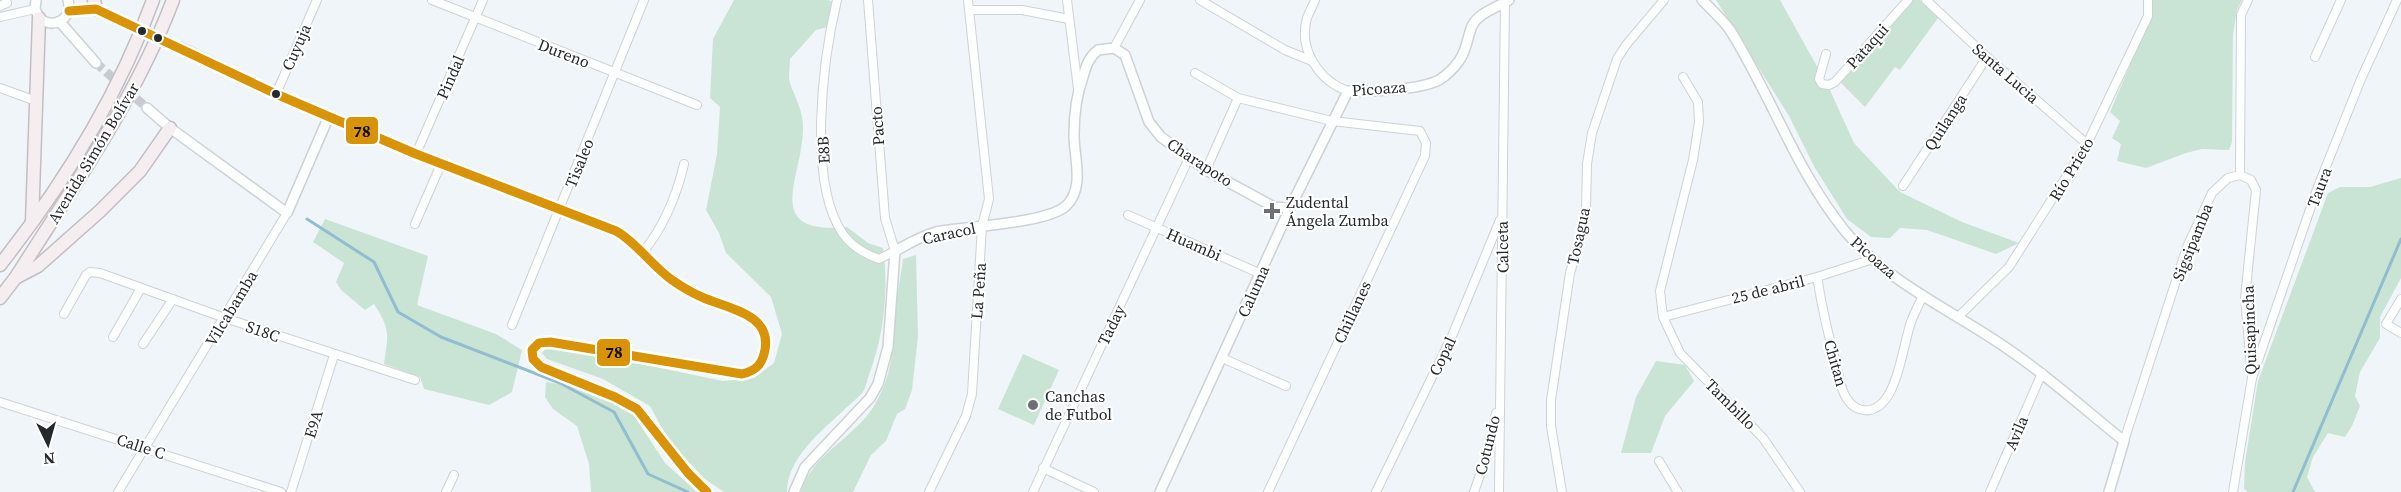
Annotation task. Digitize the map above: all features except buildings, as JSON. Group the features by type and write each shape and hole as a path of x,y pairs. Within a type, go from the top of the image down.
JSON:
{"highway":[{"name":"Avenida Simón Bolívar","path":"0,265 5,252 32,222 57,187 108,103 140,36 153,0"},
{"name":"Avenida Simón Bolívar","path":"0,298 16,278 109,132 155,46 173,0"},
{"path":"32,222 37,9"},
{"path":"16,278 38,267 100,211 140,171 170,128"}],"street":[{"path":"68,0 69,11"},
{"name":"Cuyuja","path":"276,94 317,0"},
{"name":"Dureno","path":"432,0 475,19 697,105"},
{"name":"Pindal","path":"416,154 483,0"},
{"name":"Tisaleo","path":"512,325 644,0"},
{"name":"E8B","path":"837,0 828,39 821,135 826,187 833,215 843,234 861,252 879,259 895,251"},
{"name":"Pacto","path":"867,0 885,218 895,251"},
{"name":"La Peña","path":"929,492 966,416 972,394 982,226 988,199 968,0"},
{"name":"Caracol","path":"895,251 921,237 1056,211 1069,201 1076,185 1074,139 1078,89 1067,0"},
{"path":"1078,89 1092,55 1102,49 1114,48 1140,0"},
{"name":"Picoaza","path":"1200,0 1285,50 1312,62 1332,84 1348,91 1366,92 1422,85 1440,79 1460,61 1474,23 1507,1"},
{"path":"1312,62 1305,32 1307,18 1315,0"},
{"name":"Tosagua","path":"1562,492 1551,426 1551,400 1570,273 1586,209 1587,164 1592,133 1617,59 1626,45 1665,0"},
{"name":"Picoaza","path":"1702,0 1729,29 1811,181 1833,216 1858,246 1923,295 2042,373 2124,441"},
{"name":"Pataqui","path":"1826,54 1819,72 1822,84 1829,85 1835,82 1908,0"},
{"name":"Santa Lucia","path":"1926,0 1987,57 2087,144"},
{"path":"2240,176 2241,15 2248,0"},
{"path":"2315,57 2341,0"},
{"name":"Taura","path":"2252,378 2317,189 2361,79 2397,0"},
{"name":"Calceta","path":"1499,492 1507,1"},
{"name":"Río Prieto","path":"1958,316 2009,267 2087,144 2148,16 2149,1"},
{"path":"0,17 37,9 49,23 60,22 69,11 95,4 110,16"},
{"path":"969,10 1022,10 1069,19"},
{"path":"60,22 96,63"},
{"path":"180,47 276,94 416,154 622,234 651,264 688,291 746,314 759,323 764,331 766,348 761,362 749,372 735,374 550,342 539,344 534,348 533,359 547,370 615,397 637,409 688,473 707,492"},
{"name":"Charapoto","path":"1114,48 1121,51 1129,60 1149,122 1161,137 1206,170 1274,207 1290,208"},
{"name":"Quilanga","path":"1903,186 1987,57"},
{"path":"1195,73 1238,98 1332,122"},
{"path":"1663,317 1660,291 1693,160 1699,122 1698,102 1683,77"},
{"path":"0,88 36,101"},
{"name":"Caluma","path":"1160,492 1290,208 1348,91"},
{"path":"1206,170 1238,98"},
{"path":"147,108 170,128 287,213"},
{"name":"Vilcabamba","path":"118,492 287,213 329,117"},
{"name":"Chillanes","path":"1268,492 1425,156 1426,143 1420,131 1332,122"},
{"name":"Taday","path":"1033,492 1189,158"},
{"path":"416,224 441,164"},
{"path":"641,254 674,198 684,164"},
{"name":"Quisapincha","path":"2233,492 2252,378 2245,298 2256,190 2251,180 2240,176"},
{"name":"Sigsipamba","path":"2109,492 2187,248 2212,193 2228,178 2240,176"},
{"name":"Huambi","path":"1128,215 1261,274"},
{"name":"Copal","path":"1376,492 1452,336 1502,216"},
{"path":"794,492 807,465 870,398 878,384 888,347 895,251"},
{"name":"25 de abril","path":"1663,317 1817,277 1873,259"},
{"name":"S18C","path":"64,314 86,274 100,273 225,318 415,380"},
{"name":"Chitan","path":"1817,277 1825,323 1842,387 1847,399 1856,409 1866,411 1877,408 1887,398 1902,358 1911,323 1923,295"},
{"path":"113,337 141,288"},
{"path":"143,344 173,299"},
{"path":"2401,299 2386,324 2401,333"},
{"name":"Tambillo","path":"1663,317 1680,353 1763,438 1800,492"},
{"name":"E9A","path":"291,492 334,355"},
{"path":"1222,358 1286,386"},
{"name":"Avila","path":"1990,492 2042,373"},
{"name":"Cotundo","path":"1474,492 1488,452 1499,397"},
{"name":"Calle C","path":"0,402 281,492"},
{"path":"1659,461 1678,492"},
{"path":"1043,468 1094,492"},
{"path":"446,492 454,475"}],"green space":[{"path":"734,0 828,0 835,3 828,27 816,30 790,59 789,80 803,121 802,146 792,198 795,212 803,222 820,227 847,227 868,243 883,248 885,264 882,328 864,390 808,445 793,467 787,492 724,492 705,479 675,448 650,406 603,379 547,359 542,353 547,347 563,348 723,381 754,378 774,363 782,334 771,297 726,253 719,233 706,210 717,154 720,107 710,98 713,39"},
{"path":"1716,0 1780,0 1829,88 1854,143 1900,192 1962,222 2019,243 1996,254 1927,230 1900,228 1890,238 1871,237 1847,219 1815,168 1789,116"},
{"path":"1912,0 1920,0 1938,18 1900,70 1895,67 1865,107 1839,81"},
{"path":"2151,0 2242,0 2237,10 2233,34 2232,142 2229,150 2202,149 2146,168 2117,161 2121,144 2112,138 2120,121 2110,112 2151,16"},
{"path":"2401,178 2401,278 2380,317 2380,338 2360,372 2355,396 2360,406 2352,426 2345,437 2328,433 2313,457 2307,477 2315,492 2248,492 2244,489 2245,462 2258,381 2328,193 2340,187 2370,187"},
{"path":"325,219 428,256 417,305 496,334 522,350 512,392 489,405 424,389 420,377 384,364 387,346 386,327 374,304 365,310 341,290 336,282 344,263 313,242"},
{"path":"916,255 918,336 912,390 905,409 897,414 886,441 871,455 853,492 801,492 815,467 867,416 881,392 891,358 895,310 903,259"},
{"path":"1023,354 1059,370 1034,425 998,409"},
{"path":"1656,361 1685,365 1694,381 1665,416 1651,453 1621,453 1636,397"},
{"path":"546,382 583,388 631,411 665,463 697,492 591,492 589,464 577,426 553,409 545,397"}],"waterway":[{"path":"307,219 374,262 398,312 441,337 560,383 614,412 648,474 688,492"},
{"path":"2293,492 2401,239"}],"tunnel":[{"path":"110,16 180,47"},
{"path":"96,63 147,108"}],"transit line":[{"name":"78","path":"69,11 96,9 276,94 416,154 616,231 680,285 700,296 737,310 757,322 763,330 766,341 764,354 756,367 742,374 550,342 539,343 532,350 533,359 541,367 615,397 637,409 688,473 707,492"}],"place":[{"name":"Zudental Ángela Zumba","path":"1272,211"},
{"name":"Canchas de Futbol","path":"1033,405"}]}
